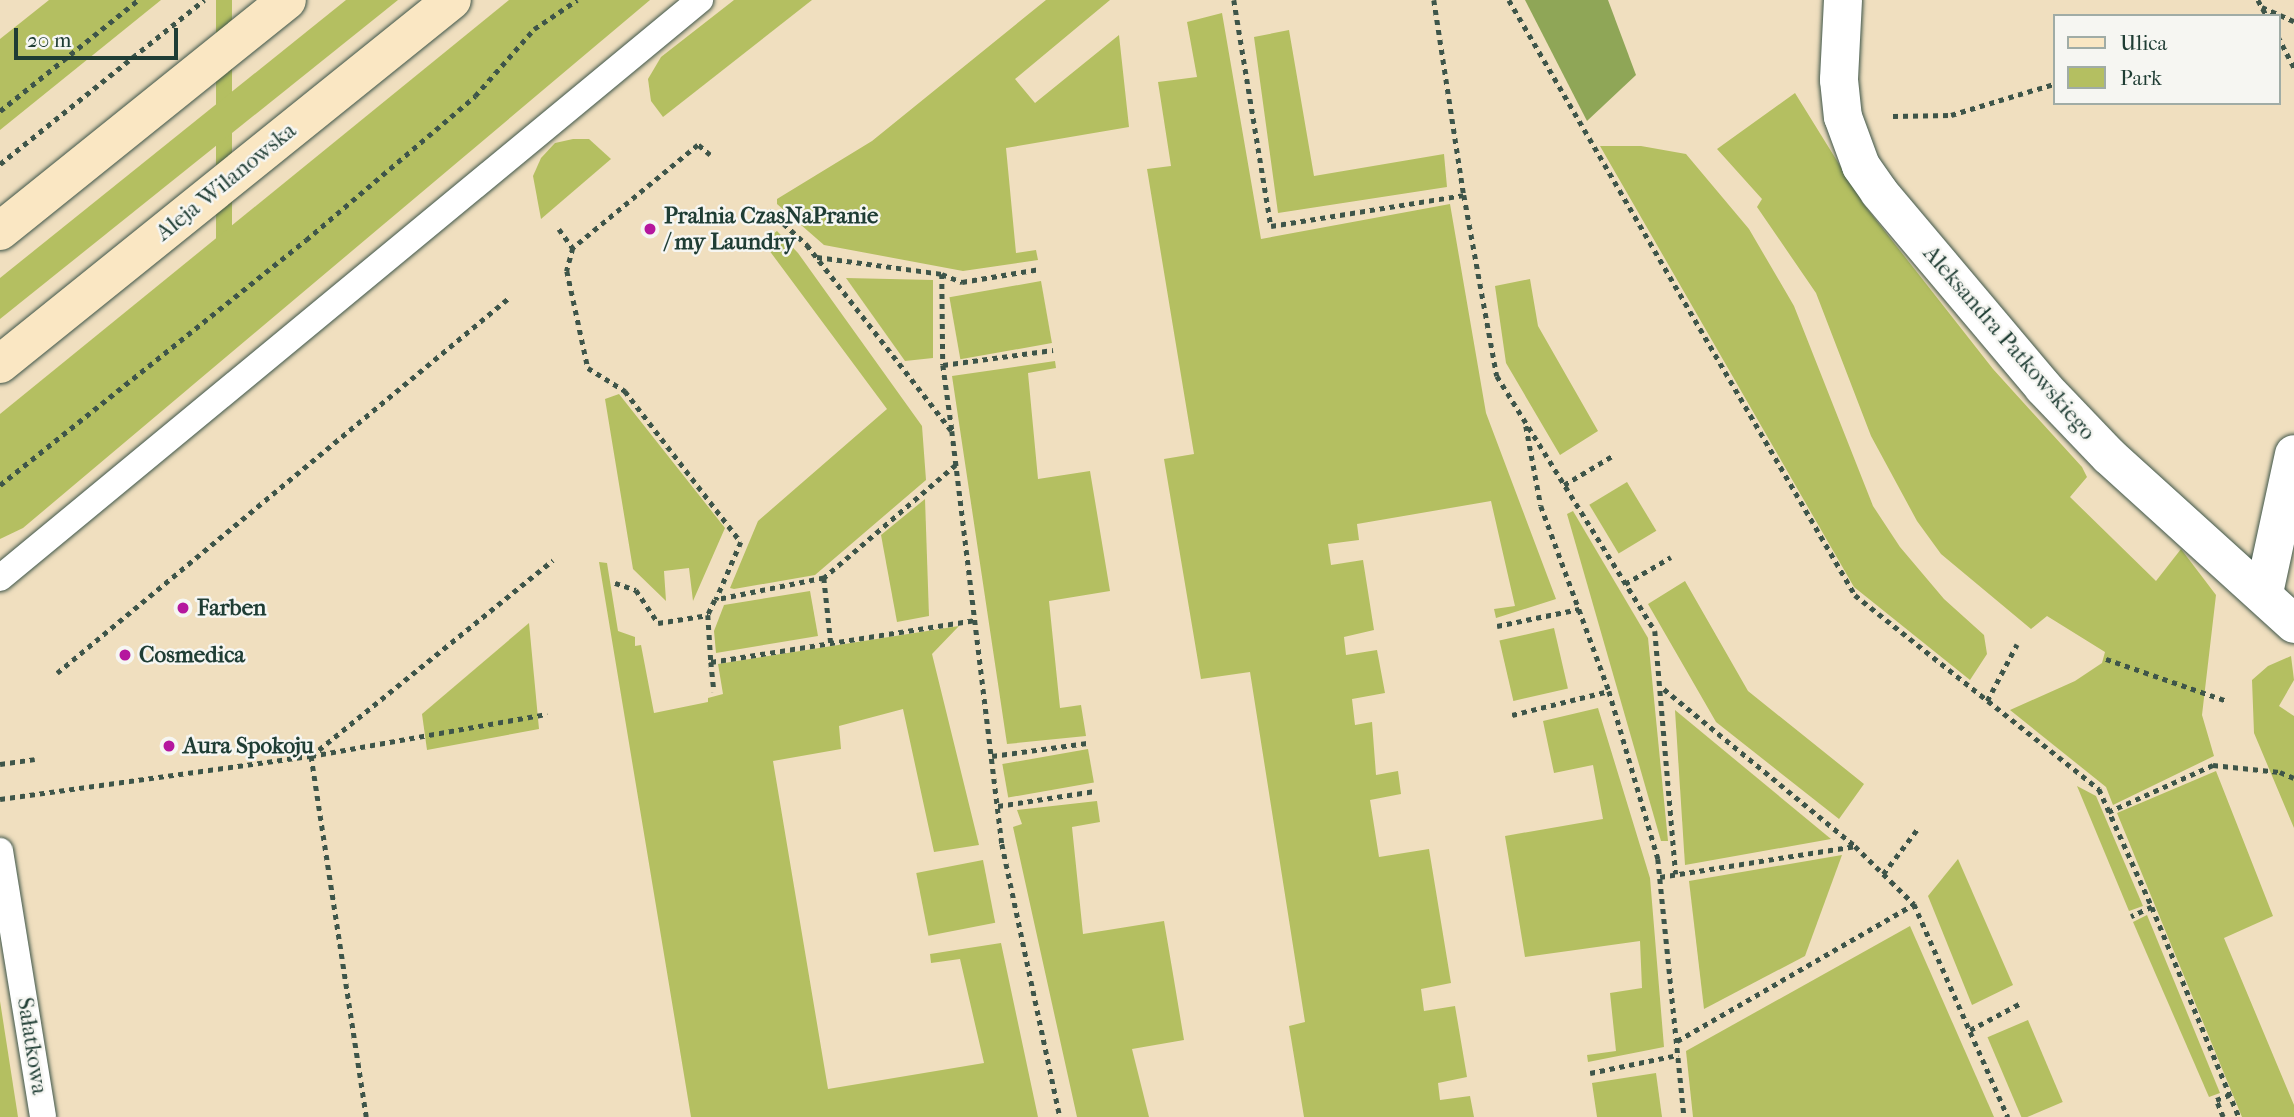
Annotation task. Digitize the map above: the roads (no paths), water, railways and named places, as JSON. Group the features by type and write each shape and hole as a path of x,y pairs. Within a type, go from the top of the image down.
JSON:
{"main road":[{"path":"0,231 287,0"},
{"name":"Aleja Wilanowska","path":"0,365 452,0"}],"street":[{"name":"Aleksandra Patkowskiego","path":"1843,0 1839,80 1843,117 1861,166 1879,192 2043,387 2109,456 2264,593 2294,624"},
{"path":"2264,593 2294,454"}],"lane":[{"path":"0,578 700,0"},
{"name":"Sałatkowa","path":"0,851 43,1117"}],"place":[{"name":"Pralnia CzasNaPranie / my Laundry","path":"650,229"},
{"name":"Farben","path":"183,608"},
{"name":"Cosmedica","path":"125,655"},
{"name":"Aura Spokoju","path":"169,746"}]}
